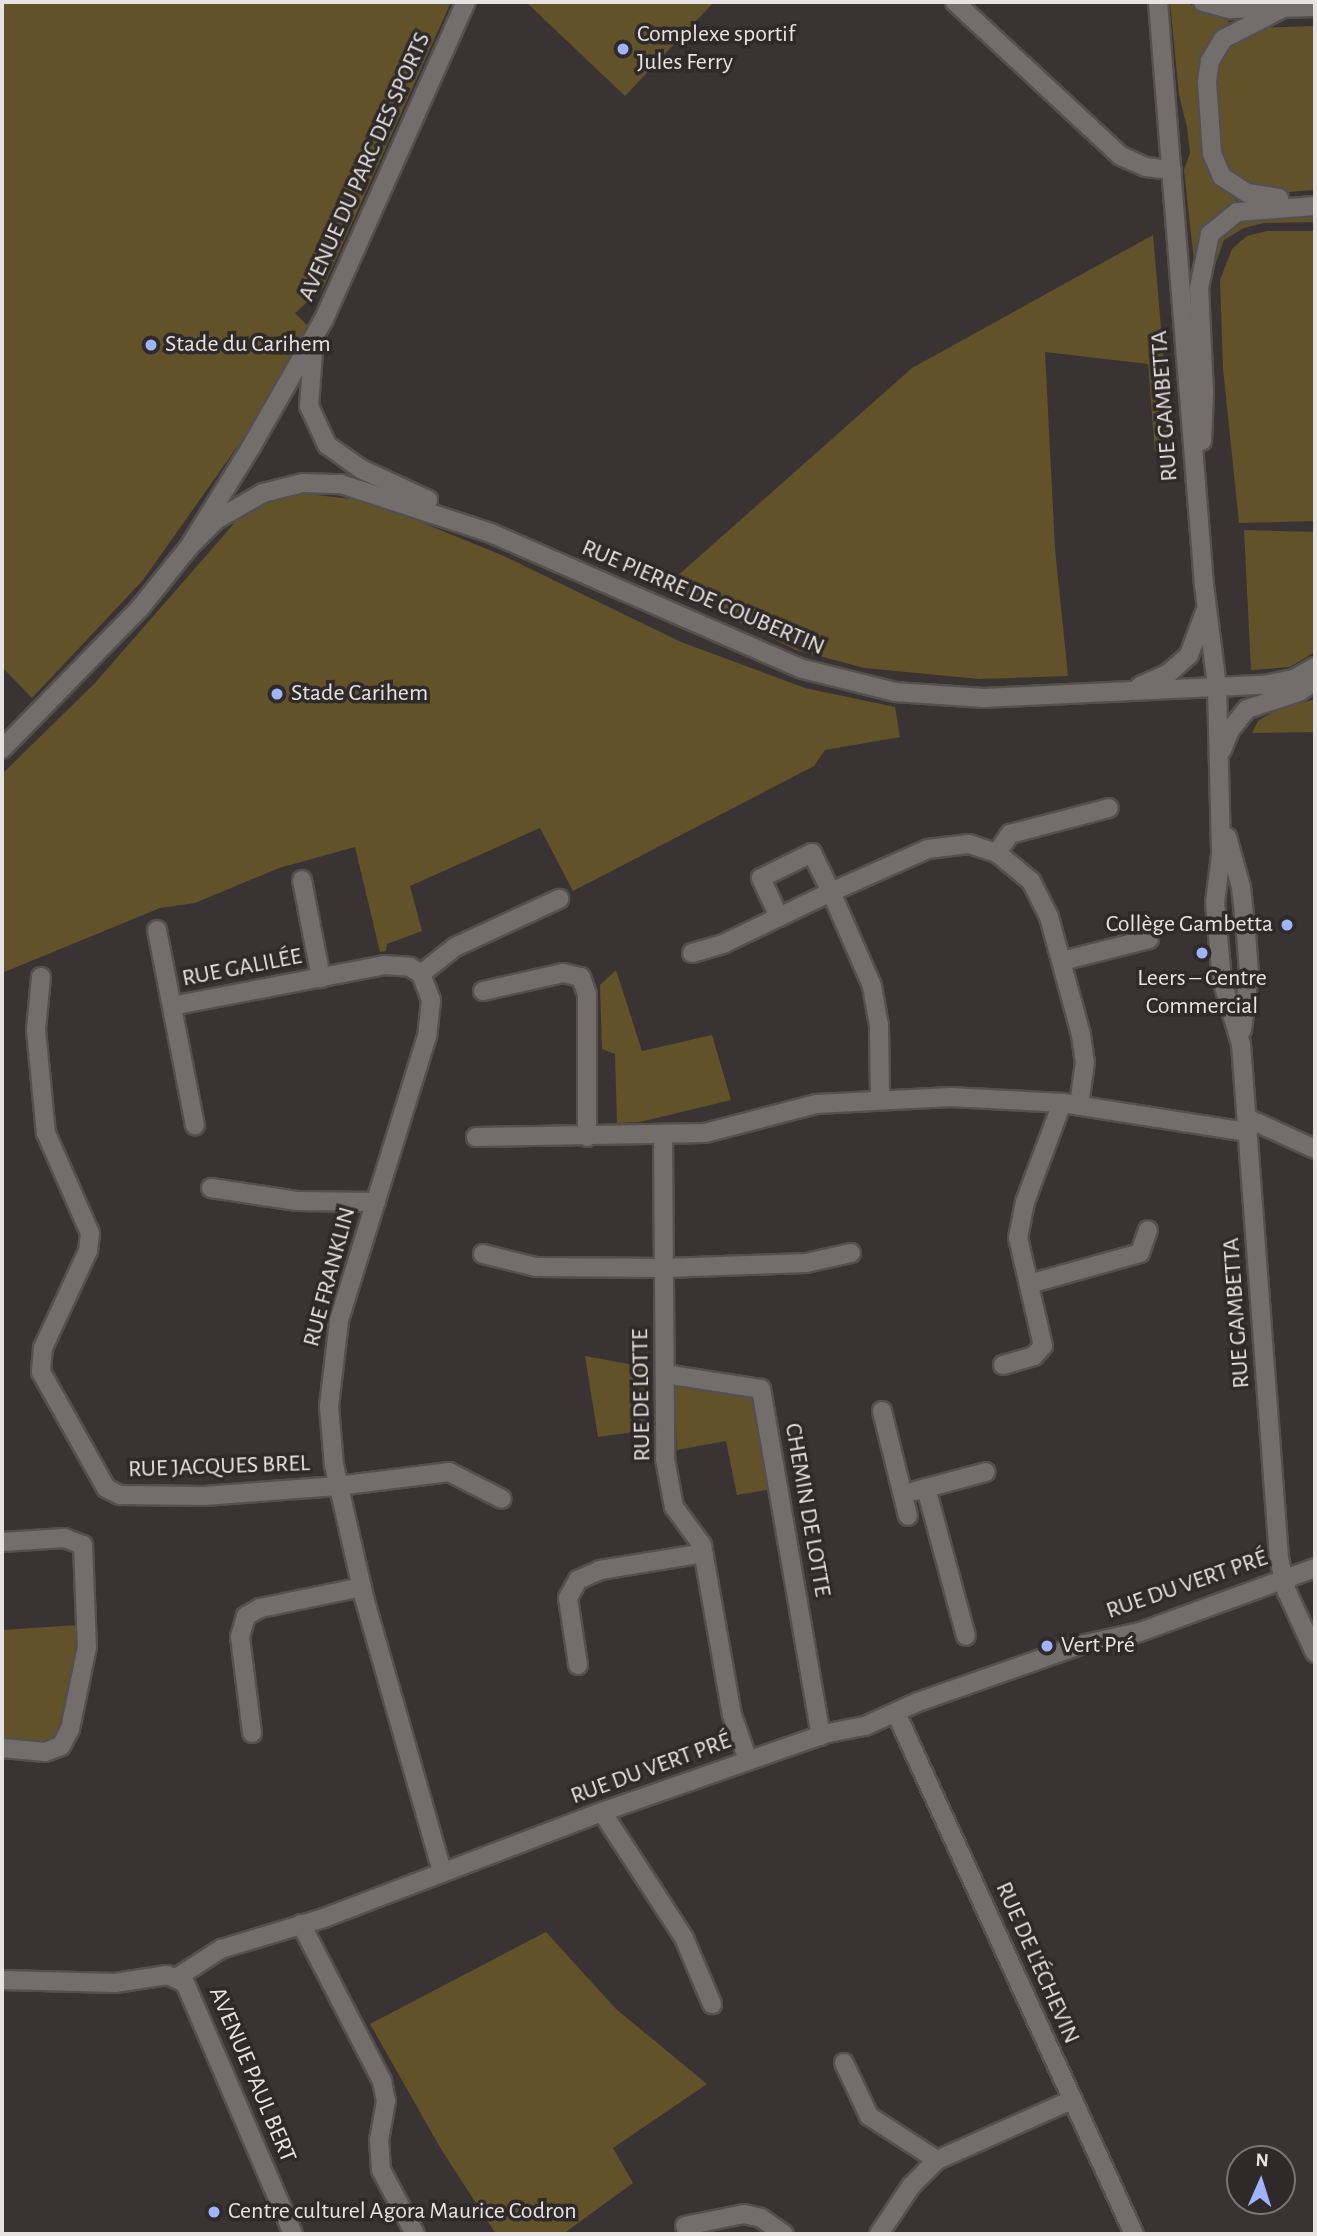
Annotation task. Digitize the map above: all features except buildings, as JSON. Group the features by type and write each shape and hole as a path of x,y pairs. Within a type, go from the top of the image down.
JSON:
{"street":[{"name":"AVENUE DU PARC DES SPORTS","path":"2,749 113,639 188,547 324,319 466,2"},
{"path":"955,2 1121,156 1146,167 1172,170"},
{"name":"RUE GAMBETTA","path":"1158,2 1206,607 1217,686 1221,807 1216,919 1222,980 1241,1044"},
{"path":"1203,2 1230,9 1315,7"},
{"path":"1281,9 1231,32 1214,53 1207,82 1212,152 1222,177 1236,189 1266,198 1315,198"},
{"path":"1196,489 1205,393 1199,288 1210,234 1237,212 1315,206"},
{"name":"RUE PIERRE DE COUBERTIN","path":"324,319 311,357 307,391 312,419 327,445 361,469 491,533 771,657 836,679 895,692 953,698 1110,693 1282,683 1315,667"},
{"name":"RUE PIERRE DE COUBERTIN","path":"188,547 216,520 247,500 285,486 321,482 381,494 491,533"},
{"name":"RUE PIERRE DE COUBERTIN","path":"1110,693 1147,684 1180,664 1198,641 1206,607"},
{"path":"1219,768 1230,730 1247,709 1299,692 1315,681"},
{"name":"RUE GAMBETTA","path":"1221,807 1245,922 1249,974 1241,1044 1283,1578 1315,1653"},
{"path":"997,852 1010,834 1110,808"},
{"path":"692,953 723,944 928,849 970,844 997,852 1015,864 1042,897 1062,961 1086,1062 1020,1223 1018,1238 1044,1346 1034,1356 1003,1365"},
{"path":"779,917 761,878 812,853 874,995 880,1098"},
{"name":"RUE GALILÉE","path":"302,880 321,978"},
{"path":"421,974 455,947 559,899"},
{"name":"RUE GALILÉE","path":"157,930 195,1125"},
{"path":"1062,961 1149,939"},
{"name":"RUE GALILÉE","path":"172,1006 384,965 410,967 421,974"},
{"path":"483,990 563,973 581,977 587,994 587,1137"},
{"name":"RUE FRANKLIN","path":"421,974 428,986 431,1015 333,1351 330,1427 338,1486 362,1587 442,1872"},
{"name":"RUE JACQUES BREL","path":"41,977 36,1030 46,1133 90,1233 88,1251 40,1363 44,1380 100,1482 112,1493 204,1496 338,1486 449,1472 502,1499"},
{"path":"476,1138 663,1135 721,1131 816,1104 880,1098 1070,1105 1248,1125 1315,1149"},
{"name":"RUE DE LOTTE","path":"663,1135 664,1446 671,1498 704,1553 732,1715 748,1760"},
{"path":"211,1188 297,1200 376,1202"},
{"path":"1029,1284 1140,1253 1148,1230"},
{"path":"484,1254 536,1268 665,1268 806,1263 851,1253"},
{"name":"CHEMIN DE LOTTE","path":"665,1374 761,1389 821,1736"},
{"path":"881,1411 908,1516"},
{"path":"903,1494 986,1472"},
{"path":"926,1488 966,1636"},
{"path":"2,1542 64,1538 83,1545 87,1647 70,1729 61,1746 45,1752 2,1748"},
{"path":"578,1665 568,1598 578,1580 600,1570 704,1553"},
{"name":"RUE DU VERT PRÉ","path":"2,1980 106,1983 176,1978 221,1950 301,1924 602,1812 748,1760 896,1713 1081,1646 1140,1632 1315,1568"},
{"path":"252,1733 240,1637 246,1616 260,1608 362,1587"},
{"name":"RUE DE L'ÉCHEVIN","path":"896,1713 1134,2234"},
{"path":"602,1812 684,1938 712,2004"},
{"path":"301,1924 382,2081 386,2101 379,2140 381,2170 415,2234"},
{"name":"AVENUE PAUL BERT","path":"176,1978 195,1999 293,2234"},
{"path":"844,2063 869,2116 937,2160"},
{"path":"879,2234 911,2186 937,2160 1072,2100"},
{"path":"685,2226 744,2214 761,2218 784,2234"}],"shaded area":[{"name":"Stade du Carihem","path":"2,2 451,2 323,288 295,313 309,327 264,409 143,580 32,698 2,667"},
{"name":"Complexe sportif Jules Ferry","path":"526,2 714,2 625,96"},
{"path":"1170,2 1187,2 1205,14 1228,20 1229,24 1214,35 1204,50 1199,70 1201,114 1237,203 1205,225 1194,261 1184,170 1190,153 1179,95"},
{"path":"1315,26 1315,190 1273,193 1239,181 1225,164 1219,144 1215,85 1219,54 1234,38 1255,28"},
{"path":"1315,215 1315,222 1264,223 1244,228 1224,240 1206,290 1204,274 1220,232 1233,222 1248,217"},
{"path":"1267,231 1315,231 1315,521 1239,523 1223,368 1220,280 1232,249 1247,236"},
{"path":"1153,235 1172,456 1155,452 1148,364 1045,352 1055,549 1068,676 979,679 865,668 796,650 666,586 912,368"},
{"path":"299,493 369,501 504,556 681,642 805,688 895,707 900,737 825,750 814,766 573,891 540,828 410,886 422,931 387,944 386,951 380,952 355,847 279,868 195,903 160,908 2,973 2,774 95,683 238,519 267,502"},
{"path":"1244,530 1315,532 1315,652 1290,667 1251,670"},
{"path":"1315,699 1315,732 1252,733 1258,721 1273,712"},
{"path":"616,970 642,1051 712,1035 731,1100 640,1122 617,1123 615,1054 602,1049 600,985"},
{"path":"585,1356 645,1367 648,1430 598,1437"},
{"path":"674,1383 756,1396 773,1489 737,1495 726,1441 677,1450"},
{"path":"78,1625 80,1649 59,1737 52,1743 2,1744 2,1630"},
{"path":"546,1932 616,2009 707,2084 613,2148 633,2183 563,2234 496,2234 441,2149 370,2024"}],"place":[{"name":"Complexe sportif Jules Ferry","path":"623,49"},
{"name":"Stade du Carihem","path":"151,345"},
{"name":"Stade Carihem","path":"277,694"},
{"name":"Collège Gambetta","path":"1287,925"},
{"name":"Leers – Centre Commercial","path":"1202,953"},
{"name":"Vert Pré","path":"1047,1646"},
{"name":"Centre culturel Agora Maurice Codron","path":"214,2212"}]}
